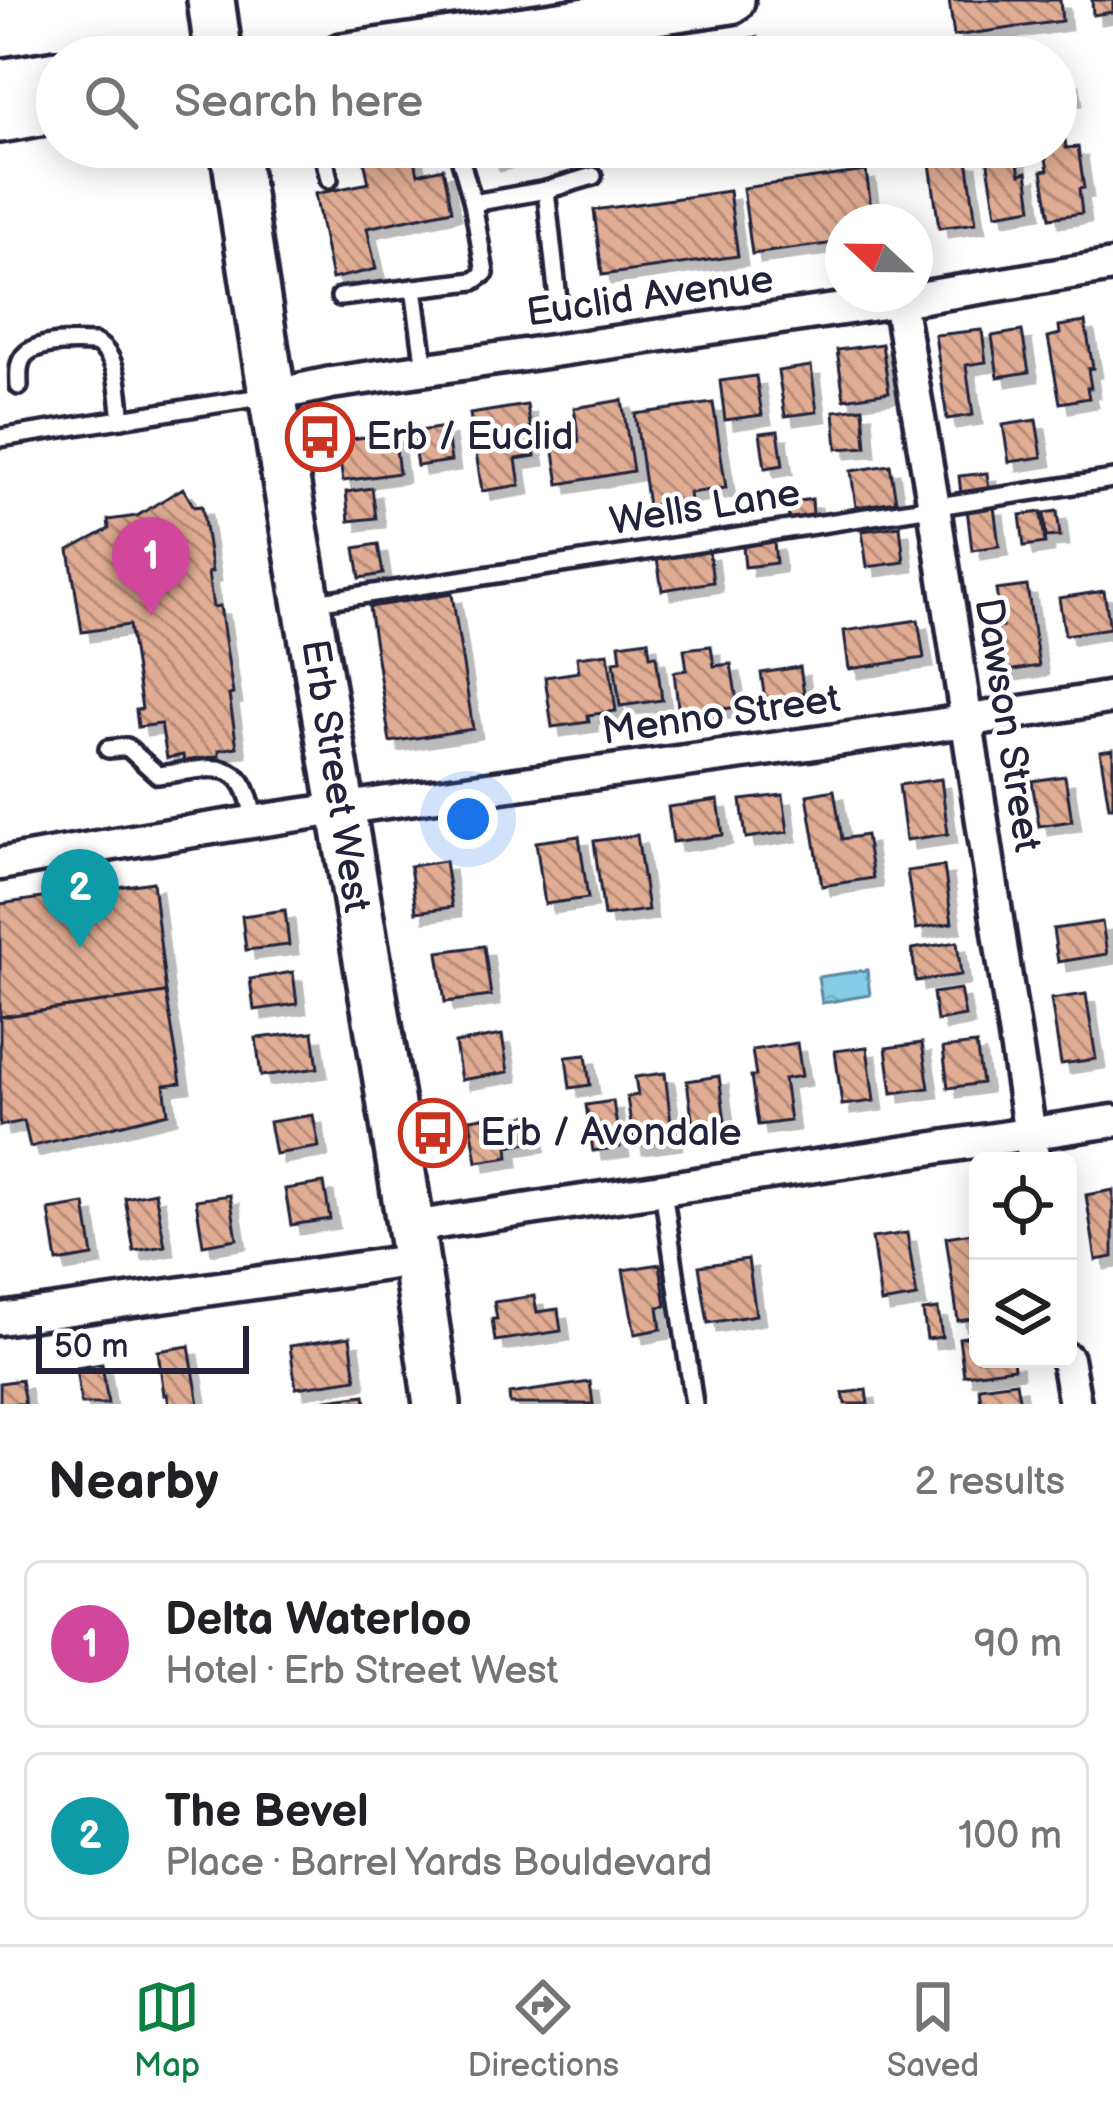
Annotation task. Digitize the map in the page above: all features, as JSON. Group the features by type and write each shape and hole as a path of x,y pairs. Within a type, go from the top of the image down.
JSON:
{"main road":[{"path":"211,0 216,36"},
{"path":"519,36 731,0"},
{"path":"0,82 36,77"},
{"path":"0,119 36,113"},
{"name":"Erb Street West","path":"237,168 270,396 414,1243 437,1404"}],"street":[{"name":"Euclid Avenue","path":"933,295 1113,266"},
{"name":"Euclid Avenue","path":"270,396 825,312"},
{"name":"Dawson Street","path":"901,312 1032,1148"},
{"name":"Menno Street","path":"0,864 340,808 1113,697"},
{"path":"0,1319 414,1243 663,1190 1032,1148 1113,1121"},
{"path":"1069,1368 1075,1404"}],"lane":[{"path":"326,168 328,179"},
{"path":"340,297 474,280 484,273 463,168"},
{"path":"473,202 546,190 593,176"},
{"path":"546,190 558,298"},
{"path":"414,288 425,369"},
{"path":"19,386 19,368 36,347 95,343 104,346 113,360 122,419"},
{"path":"0,438 270,396"},
{"name":"Wells Lane","path":"306,603 1113,479"},
{"path":"107,749 127,747 158,775 220,768 240,776 251,796 254,822"},
{"path":"663,1190 694,1404"}],"water":[{"path":"867,970 870,995 822,1003 818,977"}],"building":[{"path":"949,0 1060,0 1062,21 954,36"},
{"path":"1092,0 1113,0 1113,12 1093,15"},
{"path":"1078,147 1082,213 1050,218 1042,171 1077,168"},
{"path":"366,168 417,168 418,174 443,168 452,210 367,228 376,269 332,279 315,194 369,183"},
{"path":"931,168 968,168 976,223 939,228"},
{"path":"989,168 1027,172 1032,208 996,214"},
{"path":"866,171 871,204 825,204 825,244 752,254 743,188"},
{"path":"729,191 738,256 602,275 594,210"},
{"path":"1085,322 1093,368 1088,369 1089,398 1060,403 1048,337 1060,334 1059,326"},
{"path":"982,330 986,362 966,365 973,415 947,419 935,335"},
{"path":"1022,331 1029,372 998,377 992,336"},
{"path":"882,344 889,392 844,399 837,350"},
{"path":"811,366 817,412 785,416 778,371"},
{"path":"756,376 762,415 725,420 720,381"},
{"path":"622,400 633,471 559,484 553,446 579,442 574,408"},
{"path":"713,403 726,488 648,506 635,414"},
{"path":"527,405 535,456 516,459 520,485 482,491 470,414"},
{"path":"863,408 866,447 837,449 834,411"},
{"path":"1036,420 1042,457 1009,462 1003,425"},
{"path":"446,427 451,461 417,466 412,432"},
{"path":"778,431 783,465 765,468 760,433"},
{"path":"394,433 399,473 343,481 337,441"},
{"path":"890,465 896,501 856,507 851,471"},
{"path":"987,473 989,491 961,494 959,476"},
{"path":"183,488 194,507 202,506 212,572 208,573 213,607 220,606 237,747 219,750 219,756 184,761 183,755 167,758 161,724 138,727 136,710 142,709 129,625 82,632 69,550 109,529 108,520 137,516"},
{"path":"372,488 376,518 349,521 346,492"},
{"path":"812,499 813,515 789,519 787,503"},
{"path":"994,506 999,546 972,550 967,509"},
{"path":"1057,511 1060,536 1046,537 1044,513"},
{"path":"1041,512 1045,543 1024,546 1020,515"},
{"path":"900,526 904,562 867,567 862,531"},
{"path":"774,542 776,563 745,567 743,546"},
{"path":"378,544 383,574 360,578 355,548"},
{"path":"709,551 713,582 662,590 657,559"},
{"path":"1027,586 1039,666 988,674 982,631 1002,627 996,590"},
{"path":"1104,591 1110,628 1065,635 1059,598"},
{"path":"452,594 473,729 390,742 369,607"},
{"path":"918,620 924,658 849,669 844,631"},
{"path":"648,640 650,656 656,655 662,700 620,706 614,661 621,660 619,644"},
{"path":"711,646 714,666 731,664 738,707 679,715 674,672 687,670 684,649"},
{"path":"608,653 616,711 588,715 589,722 552,727 545,677 579,672 577,657"},
{"path":"800,667 805,701 766,707 761,673"},
{"path":"1113,749 1113,807 1109,807 1100,751"},
{"path":"1065,776 1072,821 1039,826 1032,781"},
{"path":"941,779 948,834 906,840 899,785"},
{"path":"834,790 842,839 866,835 873,878 822,886 807,795"},
{"path":"783,795 788,832 746,838 741,800"},
{"path":"718,800 723,835 673,842 668,807"},
{"path":"637,835 648,910 604,916 594,841"},
{"path":"579,836 588,898 545,904 536,842"},
{"path":"445,861 452,907 416,912 410,866"},
{"path":"944,866 952,923 916,929 907,871"},
{"path":"153,882 166,993 0,1017 0,904"},
{"path":"285,910 289,945 246,950 242,916"},
{"path":"1102,922 1107,954 1058,962 1053,929"},
{"path":"957,942 961,975 916,981 912,949"},
{"path":"484,946 491,996 445,1002 438,952"},
{"path":"293,972 297,1004 254,1010 250,979"},
{"path":"960,989 965,1016 937,1021 933,993"},
{"path":"166,993 181,1083 164,1085 168,1113 30,1147 24,1121 0,1126 0,1017"},
{"path":"1086,994 1096,1059 1061,1064 1051,999"},
{"path":"313,1032 318,1068 261,1076 256,1038"},
{"path":"502,1035 508,1072 461,1080 455,1043"},
{"path":"797,1043 802,1076 784,1079 790,1121 758,1125 752,1050"},
{"path":"922,1043 929,1088 892,1093 886,1048"},
{"path":"976,1044 982,1083 948,1088 943,1048"},
{"path":"867,1047 874,1101 842,1105 835,1051"},
{"path":"586,1055 590,1085 570,1088 566,1057"},
{"path":"665,1073 673,1140 634,1145 627,1097 638,1095 635,1077"},
{"path":"719,1076 725,1121 693,1126 687,1081"},
{"path":"613,1101 620,1147 593,1151 586,1105"},
{"path":"503,1114 504,1119 532,1115 536,1142 508,1146 509,1157 477,1162 470,1119"},
{"path":"313,1115 319,1147 275,1154 269,1122"},
{"path":"324,1183 330,1219 291,1225 285,1189"},
{"path":"1113,1190 1113,1257 1096,1260 1086,1195"},
{"path":"155,1192 165,1246 134,1251 125,1198"},
{"path":"230,1195 237,1239 203,1245 196,1200"},
{"path":"85,1204 93,1256 57,1262 49,1210"},
{"path":"907,1233 917,1297 881,1303 872,1238"},
{"path":"969,1233 969,1319 958,1321 946,1237"},
{"path":"748,1259 756,1315 708,1323 699,1266"},
{"path":"660,1264 666,1306 658,1307 661,1329 635,1334 623,1270"},
{"path":"534,1296 537,1312 558,1309 561,1331 495,1341 494,1302"},
{"path":"938,1309 942,1337 927,1339 923,1311"},
{"path":"969,1336 969,1368 1014,1368 964,1375 959,1338"},
{"path":"350,1337 356,1379 296,1388 290,1346"},
{"path":"189,1346 199,1404 169,1404 158,1351"},
{"path":"102,1364 108,1404 81,1404 76,1368"},
{"path":"21,1380 25,1404 0,1404 0,1383"},
{"path":"590,1382 593,1404 510,1404 509,1394"},
{"path":"1016,1382 1020,1404 981,1404 979,1387"},
{"path":"866,1390 868,1404 845,1404 843,1393"},
{"path":"365,1395 366,1404 320,1401"}],"place":[{"name":"Erb / Euclid","path":"320,437"},
{"name":"Delta Waterloo","path":"151,616"},
{"name":"The Bevel","path":"80,948"},
{"name":"Erb / Avondale","path":"433,1133"}]}
